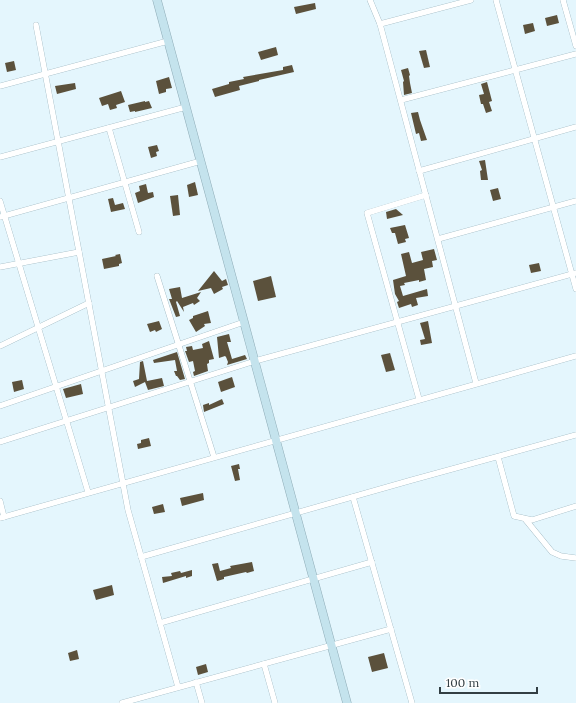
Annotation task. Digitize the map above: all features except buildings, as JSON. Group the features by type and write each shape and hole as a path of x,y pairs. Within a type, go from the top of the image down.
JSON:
{"street":[{"path":"157,0 347,703"},
{"path":"370,0 380,24 476,383"},
{"path":"380,24 471,0"},
{"path":"496,0 553,207 574,274 576,289"},
{"path":"563,0 576,46"},
{"path":"36,25 128,510 178,687"},
{"path":"0,86 168,41"},
{"path":"400,100 576,54"},
{"path":"0,157 186,107"},
{"path":"419,171 576,127"},
{"path":"109,128 139,232"},
{"path":"2,217 201,161"},
{"path":"419,399 367,213 426,195"},
{"path":"438,239 576,201"},
{"path":"0,202 2,217 19,264 88,492"},
{"path":"0,268 79,252"},
{"path":"0,442 255,361 574,274"},
{"path":"157,276 214,457"},
{"path":"0,346 89,303"},
{"path":"0,406 244,322"},
{"path":"0,501 2,517 576,356"},
{"path":"141,557 576,435"},
{"path":"498,456 514,516 532,520 576,506"},
{"path":"353,497 412,703"},
{"path":"525,518 552,552 561,556 576,558"},
{"path":"160,623 372,562"},
{"path":"122,703 391,629"},
{"path":"264,664 275,703"},
{"path":"196,682 202,703"}]}
